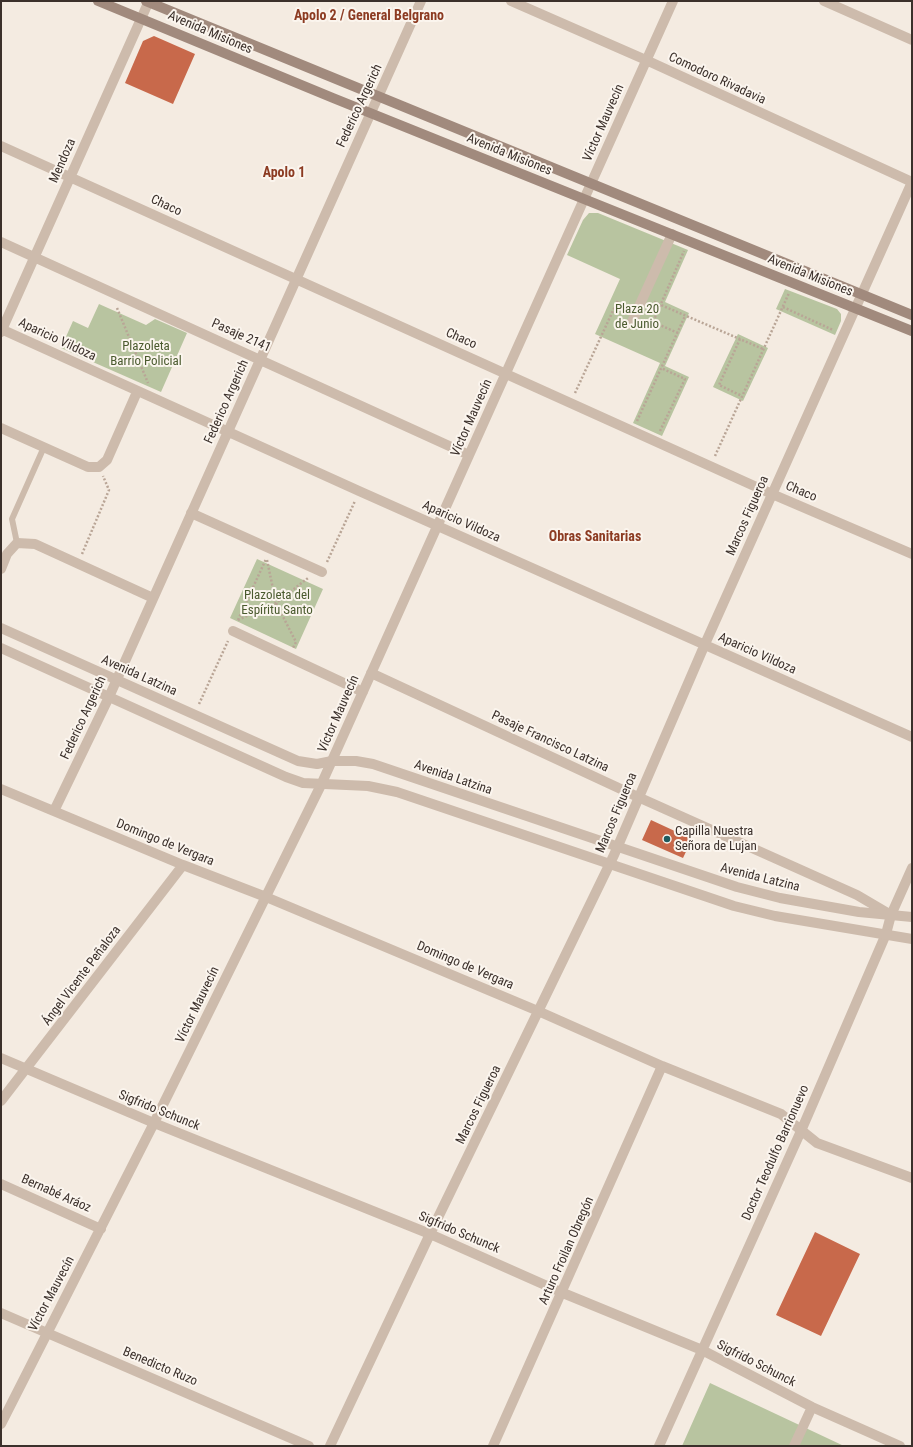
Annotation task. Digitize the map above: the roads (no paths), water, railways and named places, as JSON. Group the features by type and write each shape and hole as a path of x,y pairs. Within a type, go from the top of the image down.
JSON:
{"main road":[{"name":"Avenida Misiones","path":"98,1 371,113 912,331"},
{"name":"Avenida Misiones","path":"148,1 912,315"}],"street":[{"name":"Mendoza","path":"1,330 35,257 148,1"},
{"name":"Federico Argerich","path":"54,812 109,697 296,279 371,113 380,97 421,1"},
{"name":"Comodoro Rivadavia","path":"511,1 646,60 912,182"},
{"name":"Víctor Mauvecín","path":"1,1424 101,1229 321,785 673,1"},
{"path":"824,1 912,40"},
{"name":"Chaco","path":"1,146 772,494 912,554"},
{"name":"Marcos Figueroa","path":"330,1446 430,1234 609,864 705,644 912,182"},
{"path":"631,324 672,234"},
{"name":"Pasaje 2141","path":"1,242 469,455"},
{"name":"Aparicio Vildoza","path":"1,330 912,737"},
{"path":"1,428 88,467 99,467 107,460 138,392"},
{"path":"191,513 322,572"},
{"path":"1,569 7,554 18,543 35,544 153,598"},
{"name":"Avenida Latzina","path":"1,628 298,761 317,764 332,761 356,761 373,764 736,887 773,896 859,912 912,917"},
{"path":"233,631 363,692"},
{"path":"1,648 286,778 304,783 321,785 368,786 397,792 734,906 775,916 912,939"},
{"name":"Pasaje Francisco Latzina","path":"371,673 638,797 857,895 891,915"},
{"name":"Domingo de Vergara","path":"2,793 54,812 266,897 662,1066 781,1114 817,1143 912,1178"},
{"name":"Ángel Vicente Peñaloza","path":"1,1101 183,865"},
{"name":"Doctor Teodulfo Barrionuevo","path":"659,1446 801,1131 886,934 891,915 912,868"},
{"name":"Sigfrido Schunck","path":"1,1058 154,1123 430,1234 563,1293 702,1350 812,1407 900,1446"},
{"name":"Arturo Froilan Obregón","path":"493,1446 563,1293 662,1066"},
{"name":"Bernabé Aráoz","path":"1,1184 101,1229"},
{"name":"Benedicto Ruzo","path":"1,1313 309,1446"},
{"path":"794,1446 812,1407"}],"lane":[{"path":"18,543 12,519 44,447"}],"place":[{"name":"Capilla Nuestra Señora de Lujan","path":"667,839"}],"district":[{"name":"Apolo 2 / General Belgrano","path":"369,16"},
{"name":"Apolo 1","path":"284,173"},
{"name":"Obras Sanitarias","path":"595,537"}],"park label":[{"name":"Plaza 20 de Junio","path":"637,318"},
{"name":"Plazoleta Barrio Policial","path":"146,354"},
{"name":"Plazoleta del Espíritu Santo","path":"277,604"}]}
